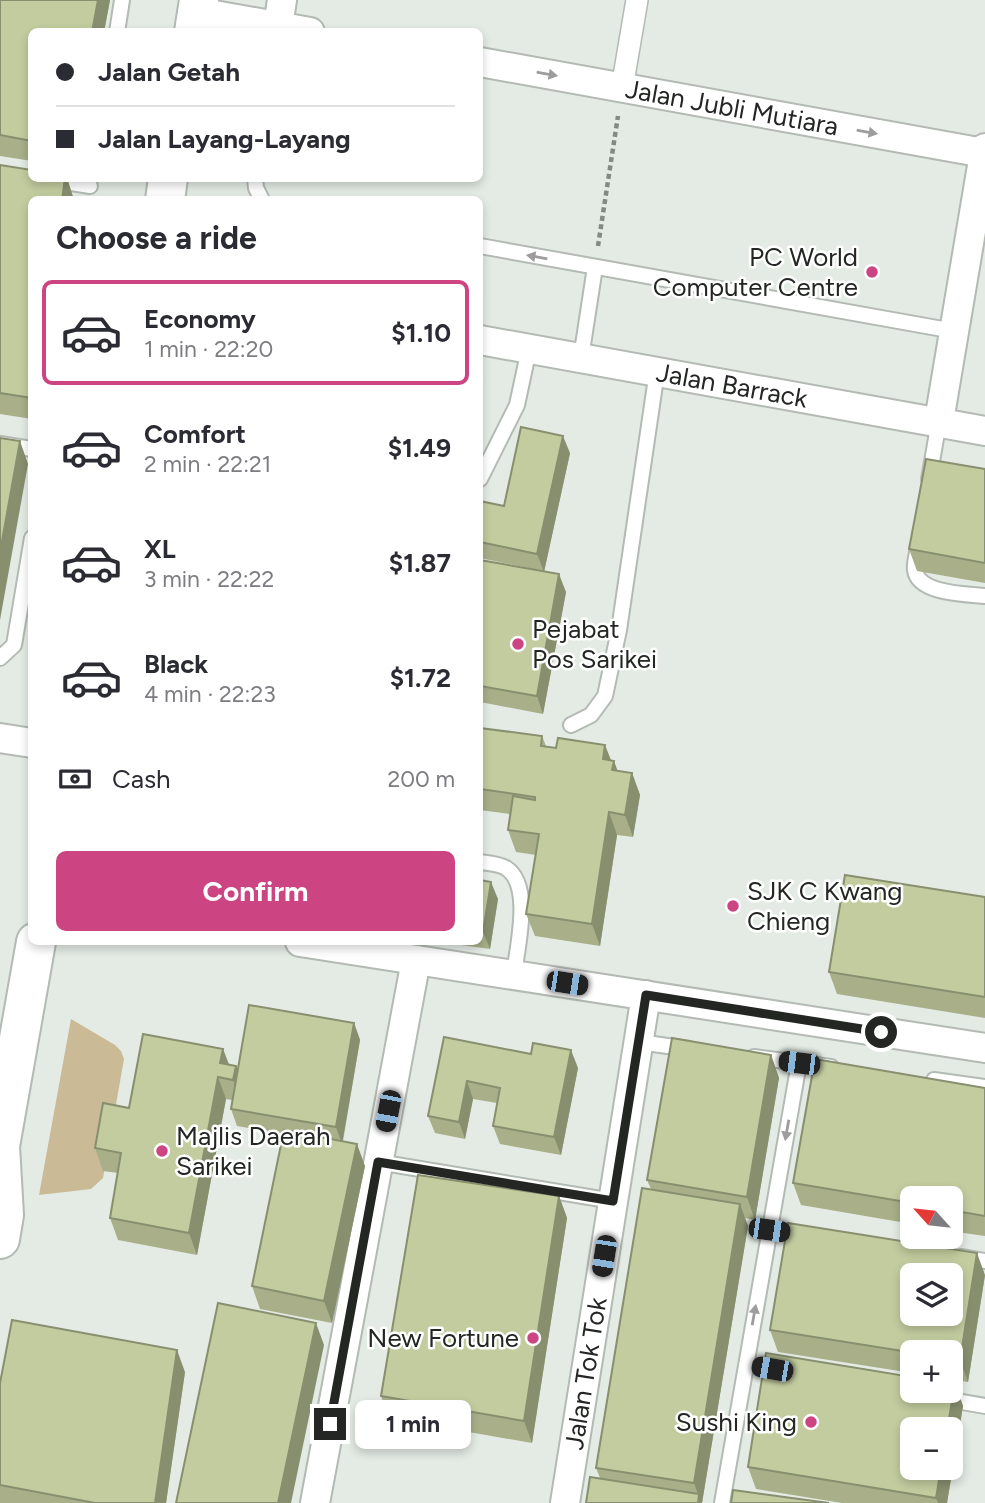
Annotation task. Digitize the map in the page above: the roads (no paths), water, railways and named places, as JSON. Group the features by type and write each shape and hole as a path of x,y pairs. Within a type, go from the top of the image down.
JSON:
{"main road":[{"path":"0,1239 4,1216 0,1146 35,945"}],"street":[{"path":"622,88 637,0"},
{"path":"197,14 279,19 300,28"},
{"name":"Jalan Jubli Mutiara","path":"483,63 985,150"},
{"path":"939,421 985,150"},
{"name":"Jalan Barrack","path":"483,341 985,431"},
{"path":"0,738 28,742"},
{"path":"319,945 985,1048"},
{"path":"315,1503 416,960"},
{"name":"Jalan Tok Tok","path":"565,1503 646,995"}],"lane":[{"path":"118,28 122,0"},
{"path":"61,182 90,188"},
{"path":"483,247 954,331"},
{"path":"581,358 595,267"},
{"path":"483,473 517,405 529,349"},
{"path":"571,725 592,715 605,696 619,630 657,371"},
{"path":"928,488 939,421"},
{"path":"0,444 28,448"},
{"path":"921,529 914,569 919,580 931,589 985,596"},
{"path":"0,658 14,645 28,562"},
{"path":"483,863 505,867 517,878 522,895 514,975"},
{"path":"639,1042 705,1051"},
{"path":"746,1056 852,1070"},
{"path":"722,1503 752,1366 776,1231 799,1063"},
{"path":"919,1078 985,1087"},
{"path":"378,1162 613,1201"},
{"path":"945,1255 985,1261"},
{"path":"963,1402 985,1406"}],"place":[{"name":"PC World Computer Centre","path":"872,272"},
{"name":"Pejabat Pos Sarikei","path":"518,644"},
{"name":"SJK C Kwang Chieng","path":"733,906"},
{"name":"Majlis Daerah Sarikei","path":"162,1151"},
{"name":"New Fortune","path":"533,1338"},
{"name":"Sushi King","path":"811,1422"}]}
